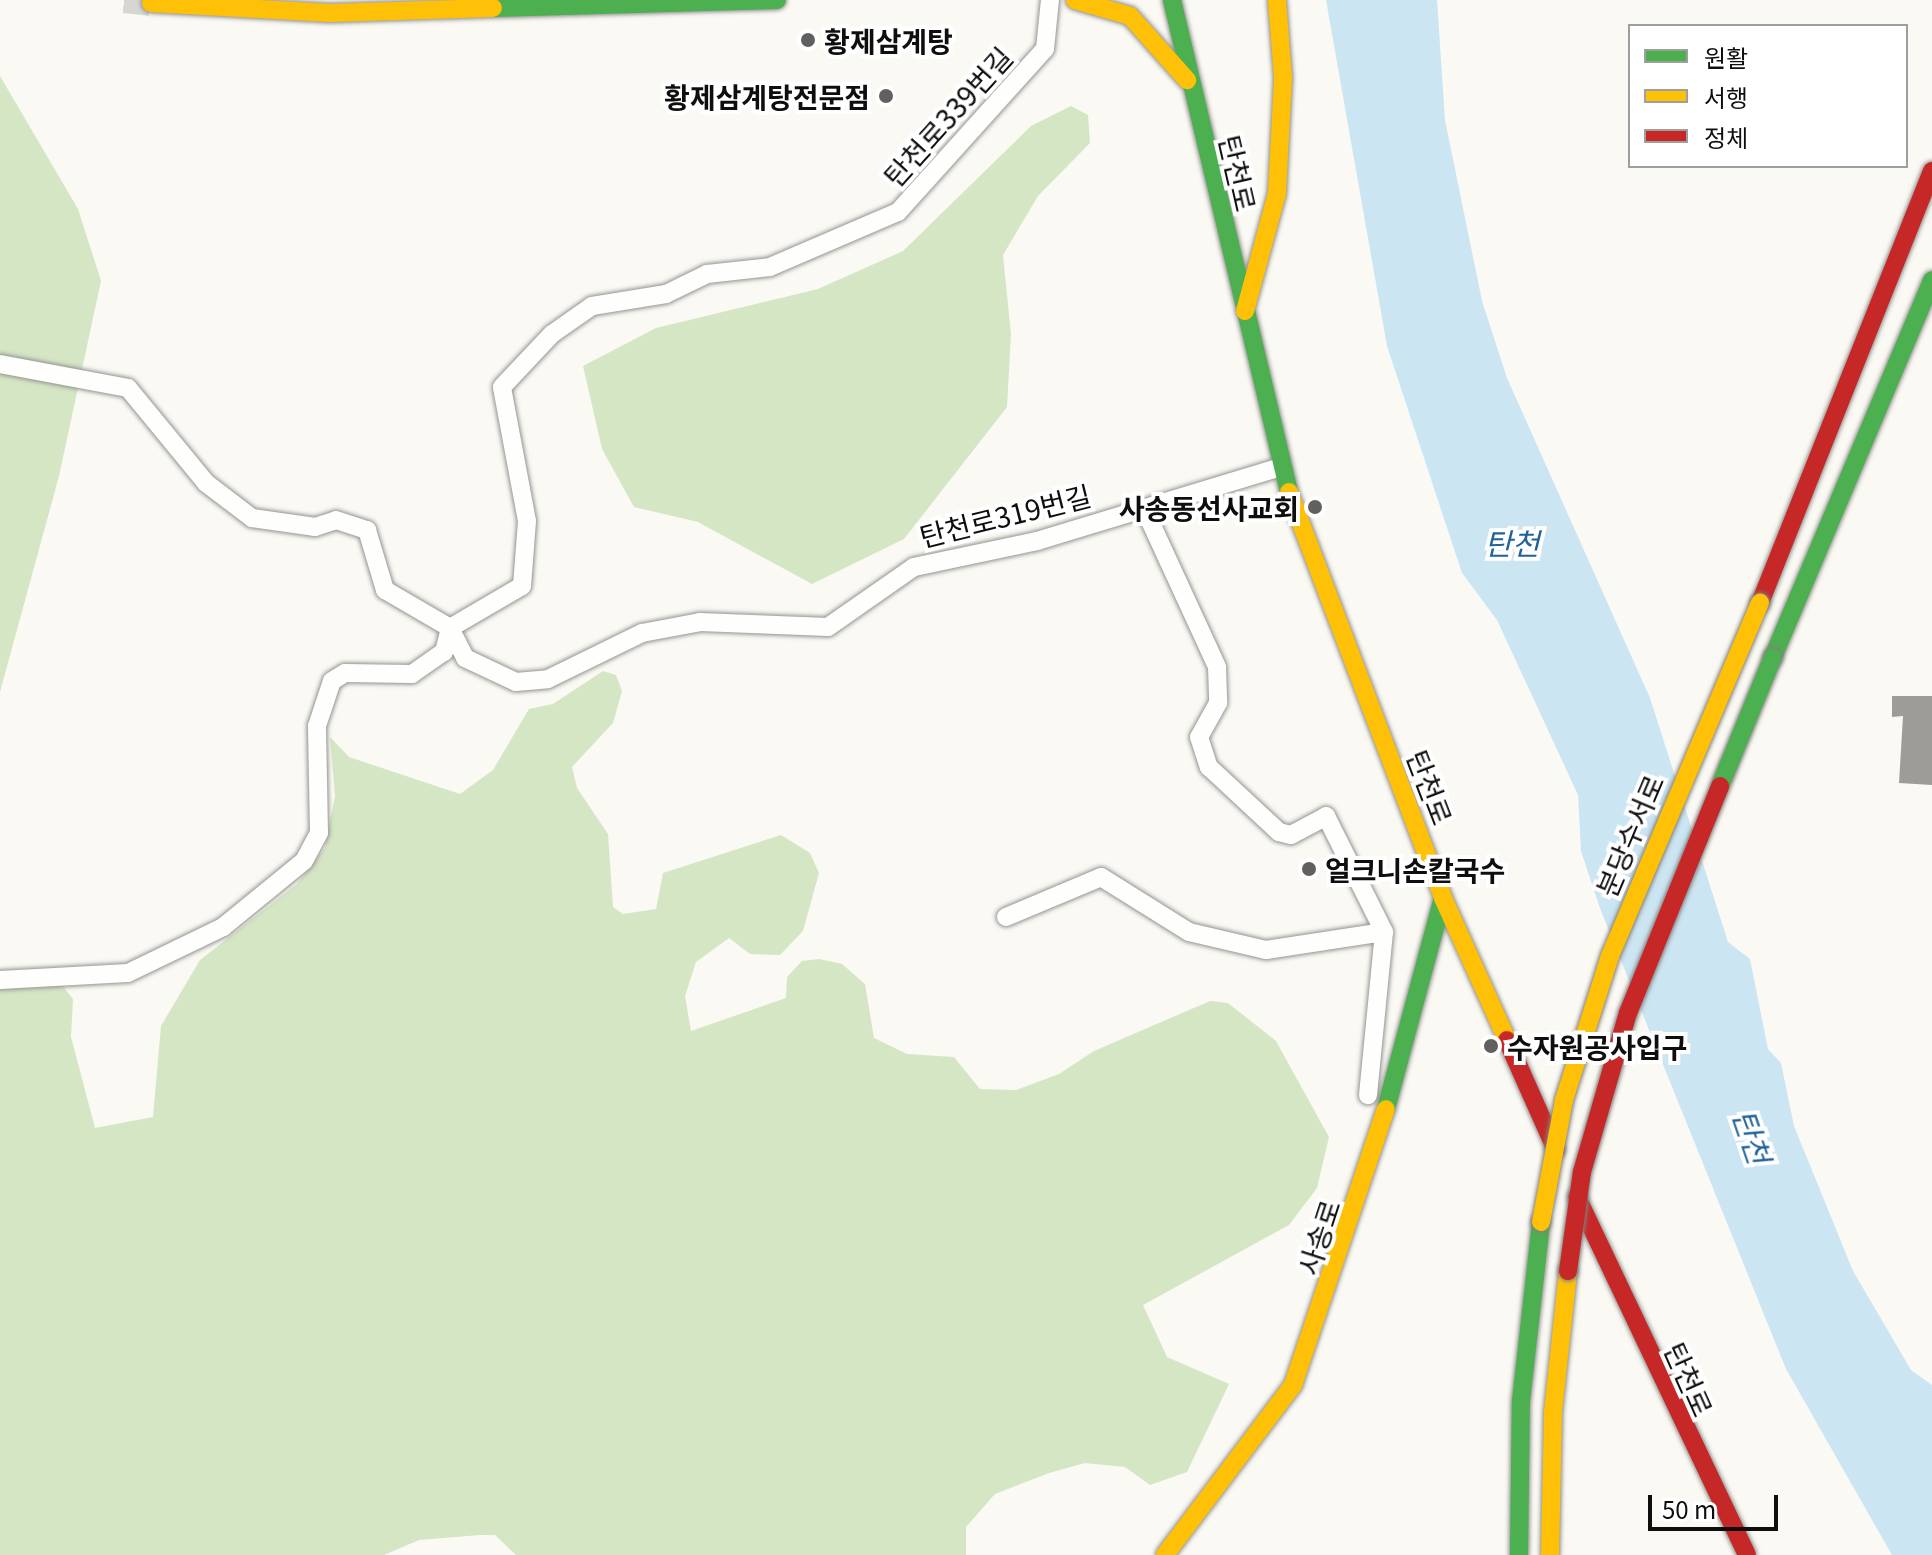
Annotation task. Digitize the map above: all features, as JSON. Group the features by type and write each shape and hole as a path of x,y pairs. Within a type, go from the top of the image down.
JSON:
{"main road":[{"path":"185,0 151,3 330,13 777,0"},
{"path":"1075,0 1130,16 1189,83"},
{"name":"탄천로","path":"1172,0 1280,467 1443,898 1682,1431 1747,1555"},
{"path":"1244,314 1277,193 1283,77 1277,0"},
{"name":"분당수서로","path":"1519,1555 1521,1401 1541,1222 1564,1100 1610,956 1760,603 1932,171"},
{"path":"1550,1555 1553,1412 1582,1172 1628,1013 1773,657 1932,280"},
{"name":"사송로","path":"1165,1555 1293,1385 1370,1167 1443,898"}],"street":[{"name":"탄천로339번길","path":"450,628 522,586 527,569 527,521 502,387 525,361 592,306 666,294 707,274 770,267 898,212 1045,49 1050,0"},
{"name":"탄천로319번길","path":"0,364 128,388 226,500 252,518 287,526 336,520 367,530 385,590 450,628 465,658 492,674 548,679 642,633 731,621 828,627 914,567 1037,541 1280,467"},
{"path":"1144,508 1217,667 1218,703 1199,737 1201,753 1279,832 1291,835 1326,816 1384,932 1368,1095"},
{"path":"0,980 128,973 223,927 304,861 319,833 317,726 332,681 345,673 412,674 444,652 450,628"},
{"path":"1006,917 1101,877 1189,932 1266,950 1384,932"}],"green space":[{"path":"0,76 78,209 101,281 59,476 0,692"},
{"path":"1071,106 1088,115 1090,143 1038,196 1003,255 1011,334 1007,407 904,539 812,584 698,522 634,507 602,449 583,366 656,328 818,289 903,251 1031,126"},
{"path":"603,671 616,675 622,691 613,723 572,767 577,788 608,834 613,907 623,914 656,909 663,873 781,835 810,853 819,873 803,931 780,955 750,954 729,938 696,962 685,996 691,1031 786,998 787,977 802,961 819,959 842,964 865,984 874,1038 907,1054 954,1057 980,1089 1016,1090 1059,1074 1094,1051 1210,1001 1228,1003 1276,1041 1329,1137 1317,1188 1289,1225 1143,1305 1167,1357 1229,1384 1187,1472 1150,1485 1125,1467 1085,1463 1049,1473 995,1494 966,1527 966,1555 516,1555 495,1535 480,1535 419,1540 384,1555 0,1555 0,990 62,985 73,999 71,1037 95,1128 153,1117 161,1026 200,960 297,884 325,848 335,796 330,737 349,757 460,794 493,770 529,709 553,704"}],"water":[{"name":"탄천","path":"1326,0 1437,0 1445,120 1482,301 1507,378 1650,698 1728,942 1750,959 1768,1049 1781,1063 1794,1126 1853,1271 1911,1370 1932,1385 1932,1555 1892,1555 1786,1369 1601,911 1581,851 1578,795 1497,620 1462,573 1387,346"}],"building":[{"path":"1892,696 1932,696 1932,785 1899,783 1903,716 1892,717"}],"tunnel":[{"path":"124,0 151,3"}],"traffic: fast":[{"path":"493,8 777,0"},
{"path":"1172,0 1289,492"},
{"path":"1773,657 1932,280"},
{"path":"1720,786 1773,657"},
{"path":"1386,1109 1443,898"},
{"path":"1519,1555 1521,1401 1541,1222"}],"traffic: slow":[{"path":"1075,0 1130,16 1187,80"},
{"path":"1245,311 1277,193 1283,77 1277,0"},
{"path":"151,3 330,13 493,8"},
{"path":"1289,492 1443,898 1507,1040"},
{"path":"1541,1222 1564,1100 1610,956 1760,603"},
{"path":"1165,1555 1293,1385 1386,1109"},
{"path":"1550,1555 1553,1412 1568,1271"}],"traffic: jam":[{"path":"1760,603 1932,171"},
{"path":"1568,1271 1582,1172 1628,1013 1720,786"},
{"path":"1507,1040 1556,1150"},
{"path":"1577,1197 1747,1555"}],"place":[{"name":"황제삼계탕","path":"808,40"},
{"name":"황제삼계탕전문점","path":"886,96"},
{"name":"사송동선사교회","path":"1315,507"},
{"name":"얼크니손칼국수","path":"1309,869"},
{"name":"수자원공사입구","path":"1491,1046"}]}
